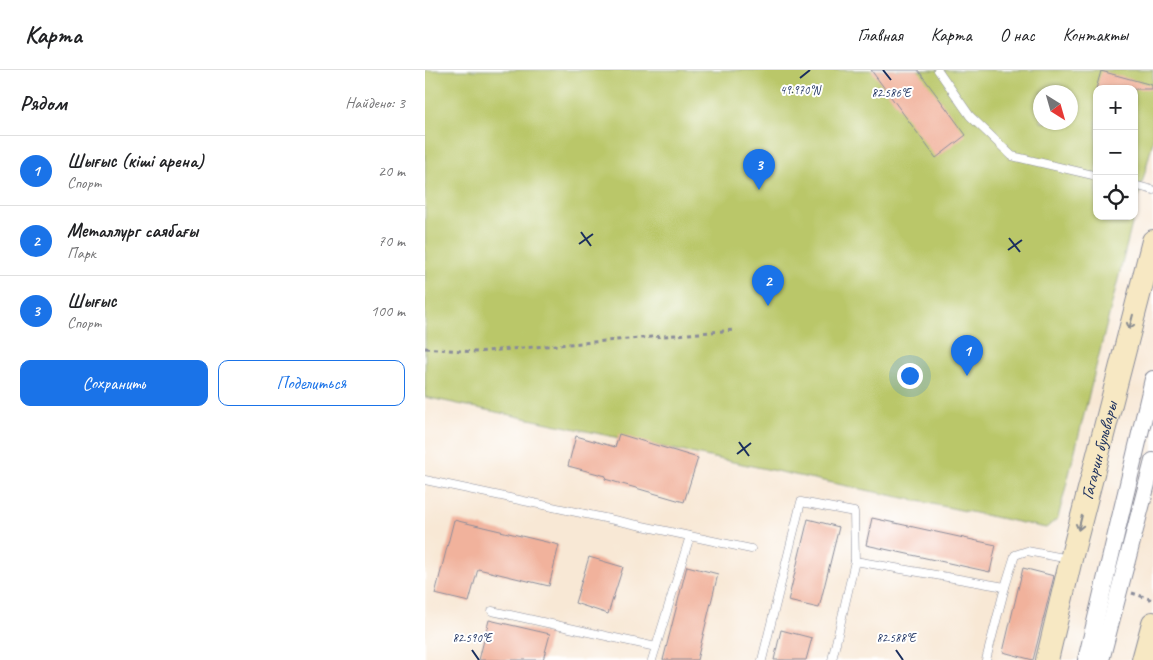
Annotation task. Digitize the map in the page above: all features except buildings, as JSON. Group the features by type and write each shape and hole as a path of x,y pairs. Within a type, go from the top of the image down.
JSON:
{"main road":[{"name":"Гагарин бульвары","path":"1047,660 1071,559 1153,241"},
{"path":"1143,660 1152,628"}],"street":[{"path":"1086,660 1151,398 1153,378"},
{"path":"1101,660 1153,461"}],"lane":[{"path":"937,70 970,116 1012,156 1093,175"},
{"path":"1138,186 1153,190"},
{"path":"425,480 751,549"},
{"path":"763,660 801,502 854,512 855,561 832,660"},
{"path":"652,660 690,536"},
{"path":"987,660 1015,555 1027,551 1071,559"},
{"path":"855,561 1005,587"},
{"path":"492,611 656,647"}],"path":[{"path":"425,348 475,352 735,330"}],"green space":[{"path":"425,70 1153,70 1153,141 1138,199 1138,85 1093,85 1093,220 1133,220 1058,518 1046,528 425,397"}],"place":[{"name":"Шығыс","path":"759,190"},
{"name":"Металлург саябағы","path":"768,306"},
{"name":"Шығыс (кіші арена)","path":"967,376"}]}
